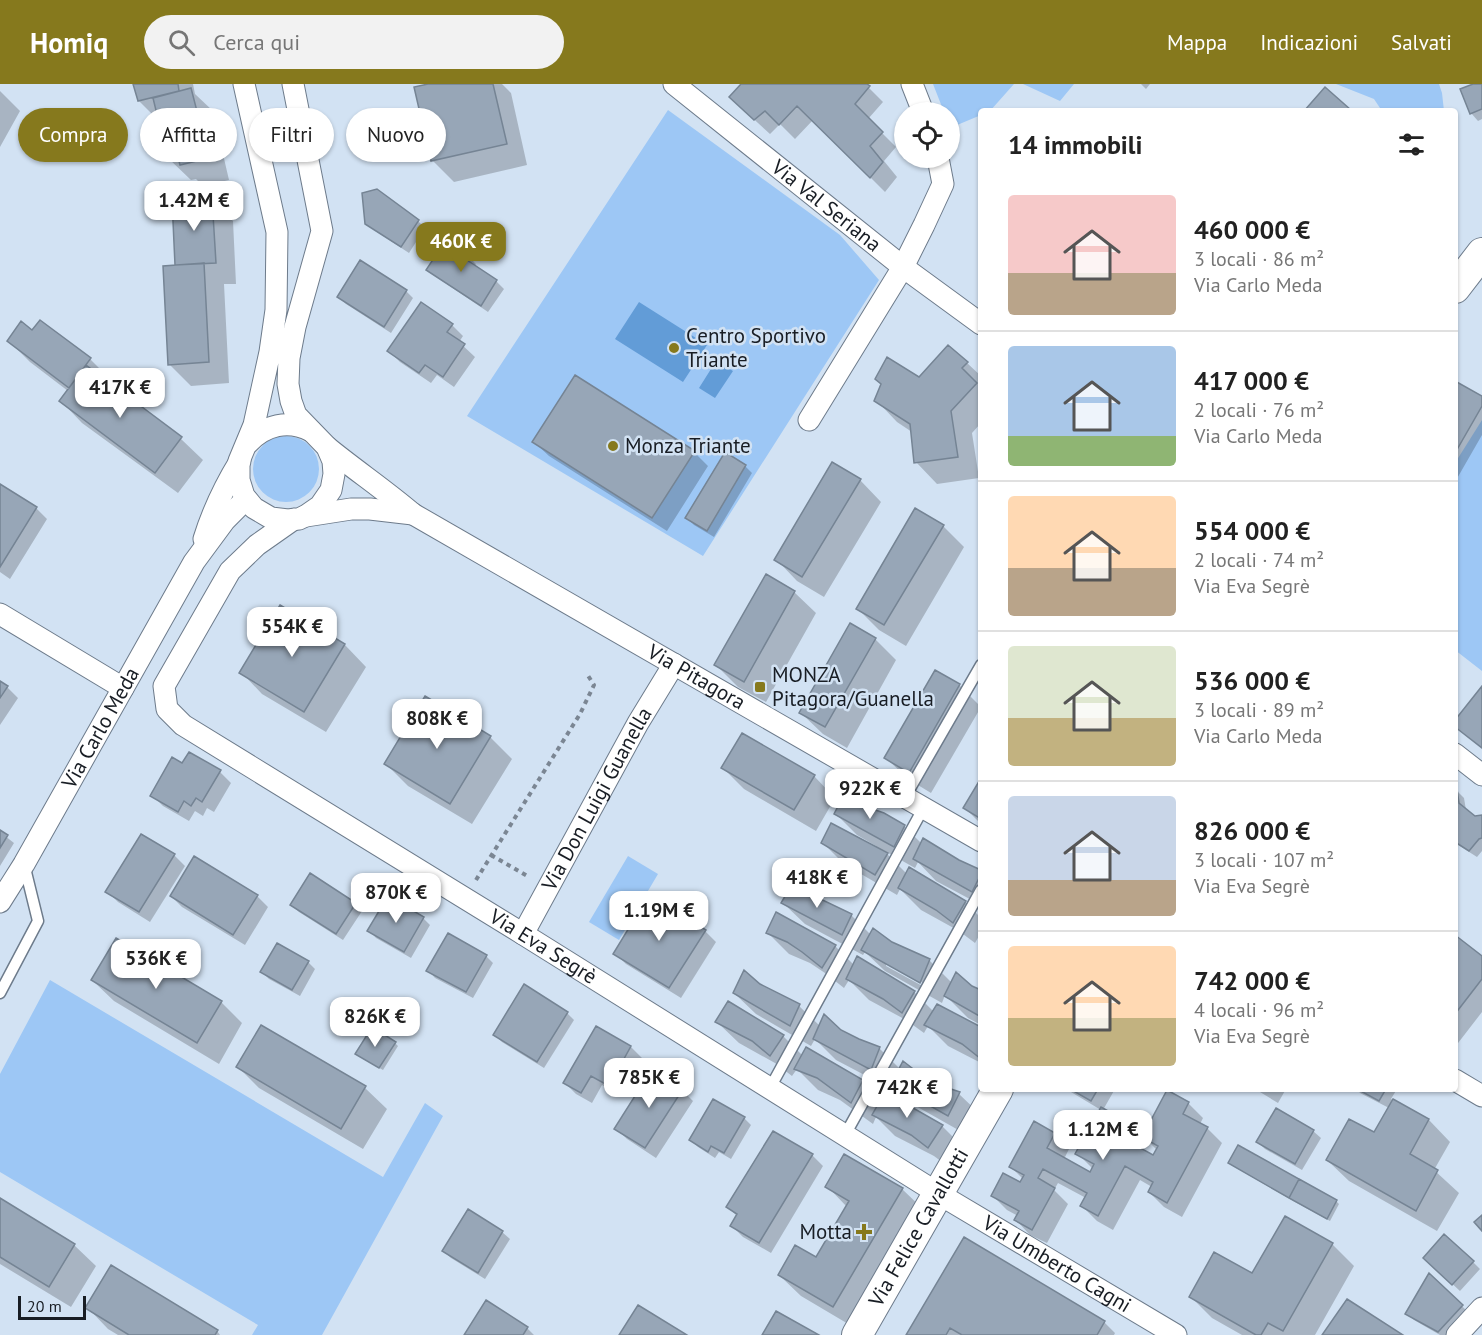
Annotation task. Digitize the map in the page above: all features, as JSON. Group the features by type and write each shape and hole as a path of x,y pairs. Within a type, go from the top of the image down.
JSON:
{"street":[{"name":"Via Carlo Meda","path":"0,902 24,864 194,562 225,520 246,499 238,472 254,425 273,333 276,310 277,232 243,84"},
{"path":"246,499 254,508 277,520 300,518 314,511 323,502 329,493 334,474 331,454 297,414 291,401 288,384 289,358 295,327 322,231 293,84"},
{"name":"Via Val Seriana","path":"674,84 903,267 978,322"},
{"path":"912,84 919,102"},
{"path":"809,420 903,267 943,184 940,168"},
{"path":"1458,284 1482,253"},
{"name":"Via Carlo Meda","path":"200,554 222,491 252,439 261,431 280,425 298,426 320,439"},
{"name":"Via Pitagora","path":"320,439 348,464 413,514 978,839"},
{"name":"Via Pitagora","path":"300,518 351,509 413,514"},
{"name":"Via Eva Segrè","path":"300,518 257,545 230,571 164,686 167,709 183,725 939,1194"},
{"path":"0,614 123,688"},
{"name":"Via Don Luigi Guanella","path":"523,934 638,723 674,664"},
{"path":"1458,756 1482,775"},
{"path":"1458,1082 1482,1096"},
{"name":"Via Felice Cavallotti","path":"857,1335 996,1092"},
{"name":"Via Umberto Cagni","path":"939,1194 1176,1335"},
{"path":"1457,1335 1482,1308"}],"lane":[{"path":"905,797 978,670"},
{"path":"770,1088 924,807"},
{"path":"0,993 38,921 24,864"},
{"path":"845,1135 978,896"}],"path":[{"path":"464,898 580,714 594,685 587,674"},
{"path":"491,855 548,888"}],"shaded area":[{"path":"933,84 1014,84 993,108 978,108 978,116 960,124 960,102 940,102"},
{"path":"1023,84 1074,84 1060,101"},
{"path":"1336,84 1439,84 1444,108 1380,108 1374,99"},
{"name":"Centro Sportivo Triante","path":"668,110 840,235 879,280 703,556 467,416"},
{"path":"639,302 707,345 683,382 615,339"},
{"path":"716,361 733,371 715,398 699,388"},
{"path":"1482,420 1482,671 1458,652 1458,458"},
{"path":"280,436 292,436 304,441 314,451 319,469 317,482 304,497 292,502 280,502 268,497 258,487 253,475 253,463 258,451 268,441"},
{"path":"628,856 658,874 619,940 589,922"},
{"path":"50,980 383,1177 425,1103 443,1116 322,1335 252,1335 258,1325 0,1172 0,1074"}],"building":[{"path":"133,84 178,84 179,91 138,101"},
{"path":"428,84 493,84 507,144 446,158 446,108 419,108 414,87"},
{"path":"741,84 867,84 870,86 855,104 883,132 870,146 883,162 870,178 797,106 779,125 765,111 754,120 729,97"},
{"path":"1473,84 1482,84 1482,109 1470,114 1460,89"},
{"path":"1325,87 1349,108 1307,108"},
{"path":"191,88 196,108 155,108 153,98"},
{"path":"377,189 419,220 401,247 365,224 362,193"},
{"path":"212,198 216,263 175,265 172,200"},
{"path":"446,240 470,255 467,260 497,280 481,306 426,270"},
{"path":"360,260 407,290 384,327 337,297"},
{"path":"204,263 209,362 168,365 163,266"},
{"path":"421,302 453,324 447,332 465,344 443,377 425,365 419,373 387,351"},
{"path":"40,320 91,358 69,388 7,341 21,321 32,330"},
{"path":"948,345 968,362 962,368 977,383 951,411 958,457 914,463 910,424 874,401 881,384 875,379 887,357 919,377"},
{"path":"86,365 182,437 155,473 59,401"},
{"name":"Monza Triante","path":"575,375 695,451 652,518 532,442"},
{"path":"1458,383 1482,396 1482,406 1458,448"},
{"path":"725,452 746,465 707,531 685,518"},
{"path":"832,462 861,479 802,577 774,560"},
{"path":"0,484 37,507 0,567"},
{"path":"915,508 944,525 884,625 856,609"},
{"path":"766,574 795,591 744,682 714,665"},
{"path":"280,605 345,644 304,712 239,673"},
{"path":"850,623 876,638 825,727 799,713"},
{"path":"935,670 960,684 909,773 884,758"},
{"path":"0,681 8,686 0,698"},
{"path":"1482,686 1482,748 1458,729 1458,716"},
{"path":"425,696 491,736 450,804 384,764"},
{"path":"742,733 815,775 794,810 721,768"},
{"path":"189,752 221,770 202,802 196,798 191,806 184,801 178,812 150,796 172,757 182,763"},
{"path":"978,783 978,817 963,808"},
{"path":"846,791 864,806 884,813 905,825 894,847 834,814"},
{"path":"1458,796 1459,803 1475,816 1482,815 1482,838 1469,851 1458,844"},
{"path":"831,823 888,853 875,875 821,843"},
{"path":"0,830 8,835 0,848"},
{"path":"141,834 175,854 139,912 105,892"},
{"path":"923,838 978,869 978,880 972,892 913,859"},
{"path":"194,856 258,895 233,935 170,896"},
{"path":"909,867 966,901 953,923 936,910 898,888"},
{"path":"310,873 356,903 336,934 290,905"},
{"path":"794,881 810,894 852,914 842,935 781,903"},
{"path":"649,895 706,930 669,988 613,954"},
{"path":"388,896 424,917 404,952 367,931"},
{"path":"776,912 836,945 822,968 787,942 766,933"},
{"path":"873,928 892,942 930,959 920,983 861,950"},
{"path":"448,933 487,955 466,992 426,971"},
{"path":"1458,937 1482,956 1482,979 1458,1010"},
{"path":"116,938 222,1001 197,1043 91,980"},
{"path":"277,943 309,961 292,990 260,972"},
{"path":"857,956 915,991 902,1013 883,999 846,979"},
{"path":"744,970 760,984 800,1004 790,1026 733,993"},
{"path":"956,972 978,989 978,1015 944,996"},
{"path":"524,984 568,1012 537,1062 493,1035"},
{"path":"728,1001 784,1035 770,1056 752,1041 715,1022"},
{"path":"937,1004 978,1025 978,1057 962,1044 924,1025"},
{"path":"824,1014 841,1030 880,1047 871,1070 813,1039"},
{"path":"261,1025 366,1086 341,1129 236,1067"},
{"path":"596,1026 631,1046 609,1086 591,1076 581,1093 563,1083"},
{"path":"372,1027 396,1042 379,1068 355,1054"},
{"path":"806,1047 863,1080 851,1103 817,1078 794,1069"},
{"path":"903,1061 936,1084 960,1092 948,1116 891,1084"},
{"path":"652,1069 683,1089 645,1148 614,1129"},
{"path":"885,1092 943,1125 928,1148 911,1135 872,1115"},
{"path":"1075,1092 1096,1092 1091,1101"},
{"path":"1166,1092 1171,1092 1189,1102 1183,1114 1208,1127 1167,1203 1148,1192 1153,1182 1125,1166 1098,1216 1080,1206 1087,1193 1043,1169 1038,1178 1055,1188 1032,1230 1014,1220 1019,1211 991,1196 1003,1173 1020,1182 1024,1175 1009,1167 1034,1121 1055,1133 1047,1148 1090,1172 1094,1164 1075,1154 1101,1107 1121,1118 1113,1133 1153,1155 1158,1146 1142,1137"},
{"path":"1362,1092 1384,1092 1379,1101"},
{"path":"713,1099 745,1117 724,1153 711,1146 708,1152 689,1140"},
{"path":"1393,1099 1429,1119 1410,1154 1438,1170 1416,1211 1326,1160 1349,1119 1374,1132"},
{"path":"1276,1108 1314,1130 1295,1164 1256,1142"},
{"path":"773,1131 813,1154 759,1243 730,1226 737,1214 726,1207"},
{"path":"1238,1145 1299,1179 1289,1198 1228,1163"},
{"path":"844,1154 903,1188 833,1307 778,1275 795,1245 816,1257 849,1201 825,1187"},
{"path":"1299,1179 1337,1200 1327,1219 1289,1198"},
{"path":"0,1198 75,1244 49,1287 0,1257"},
{"path":"468,1209 503,1231 478,1273 442,1251"},
{"path":"1482,1215 1482,1231 1474,1222"},
{"path":"1285,1216 1333,1243 1283,1331 1268,1323 1261,1335 1256,1335 1189,1297 1214,1252 1252,1273"},
{"path":"1444,1234 1474,1261 1452,1285 1423,1258"},
{"path":"964,1237 1105,1321 1097,1335 962,1335 950,1328 946,1335 906,1335"},
{"path":"111,1265 218,1330 215,1335 129,1335 85,1308"},
{"path":"1429,1273 1463,1305 1438,1332 1405,1314"},
{"path":"1347,1299 1403,1335 1322,1335"},
{"path":"486,1300 528,1327 523,1335 464,1335"},
{"path":"638,1305 687,1335 619,1335"},
{"path":"776,1311 819,1335 762,1335"}],"place":[{"name":"Centro Sportivo Triante","path":"674,348"},
{"name":"Monza Triante","path":"613,446"},
{"name":"MONZA Pitagora/Guanella","path":"760,687"},
{"name":"Motta","path":"864,1232"}]}
